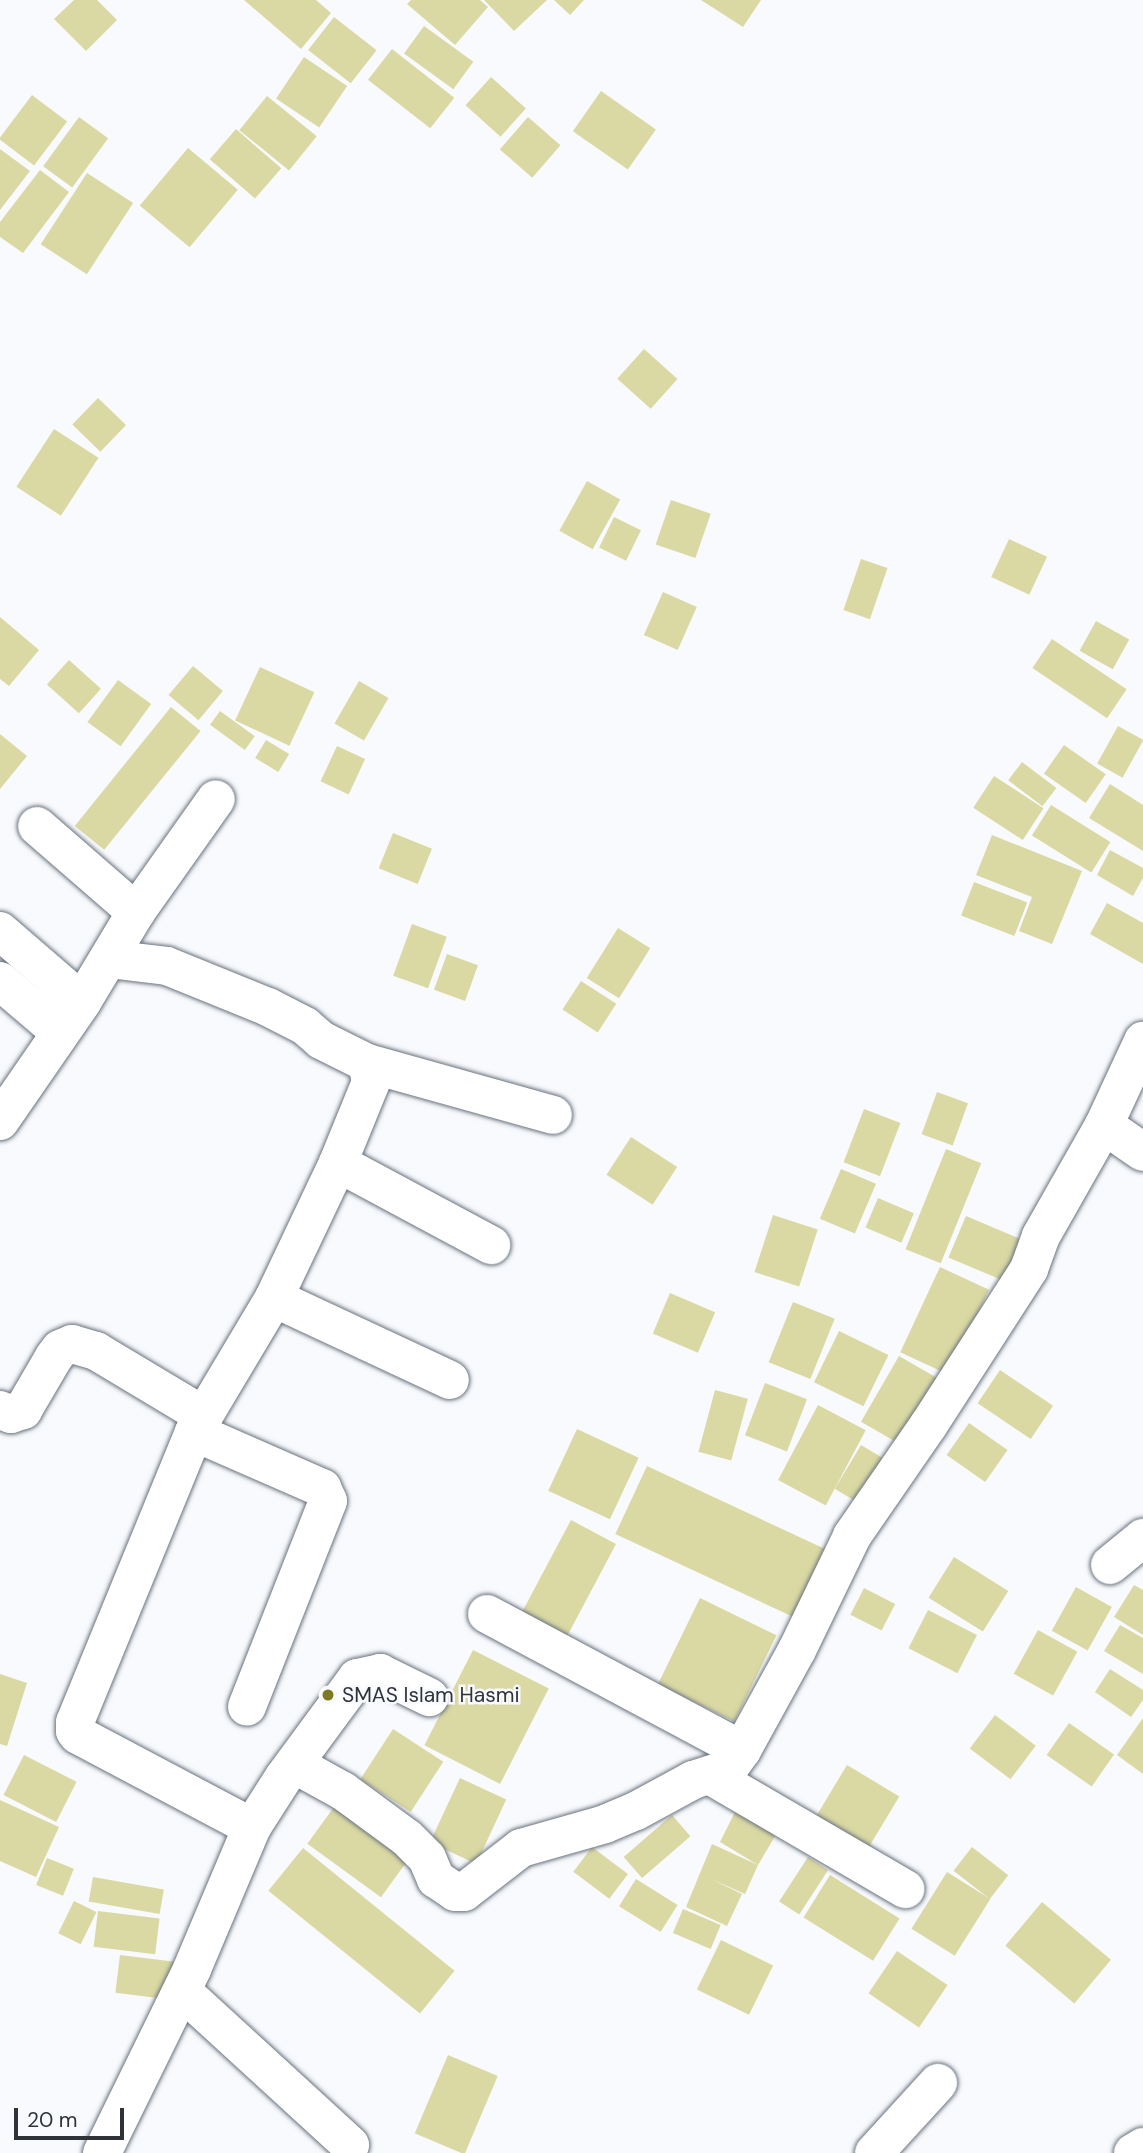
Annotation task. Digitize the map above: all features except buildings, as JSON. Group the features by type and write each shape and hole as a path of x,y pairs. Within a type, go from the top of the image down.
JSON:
{"street":[{"path":"0,1121 82,1002 136,912 216,799"},
{"path":"37,826 136,912"},
{"path":"0,931 82,1002"},
{"path":"109,959 167,967 248,999 304,1026 321,1040 367,1063 552,1115"},
{"path":"0,981 60,1032"},
{"path":"294,1764 343,1791 407,1838 427,1858 436,1879 455,1892 464,1892 521,1849 545,1839 571,1835 605,1824 636,1811 693,1780 729,1768 742,1750 797,1650 852,1536 1029,1269 1050,1217 1104,1125 1143,1041"},
{"path":"252,1827 75,1731 82,1706 198,1424 274,1298 338,1163 371,1082 367,1063"},
{"path":"1104,1125 1143,1152"},
{"path":"338,1163 491,1245"},
{"path":"274,1298 450,1380"},
{"path":"0,1410 11,1415 23,1410 54,1357 60,1349 72,1344 96,1351 198,1424 321,1488 328,1501 247,1707"},
{"path":"1110,1565 1143,1538"},
{"path":"488,1614 742,1750"},
{"path":"102,2153 182,1991 252,1827 294,1764 357,1678 380,1673 429,1697"},
{"path":"711,1776 905,1889"},
{"path":"182,1991 350,2144"},
{"path":"874,2153 938,2082"},
{"path":"1133,2153 1143,2147"}],"place":[{"name":"SMAS Islam Hasmi","path":"328,1695"}]}
